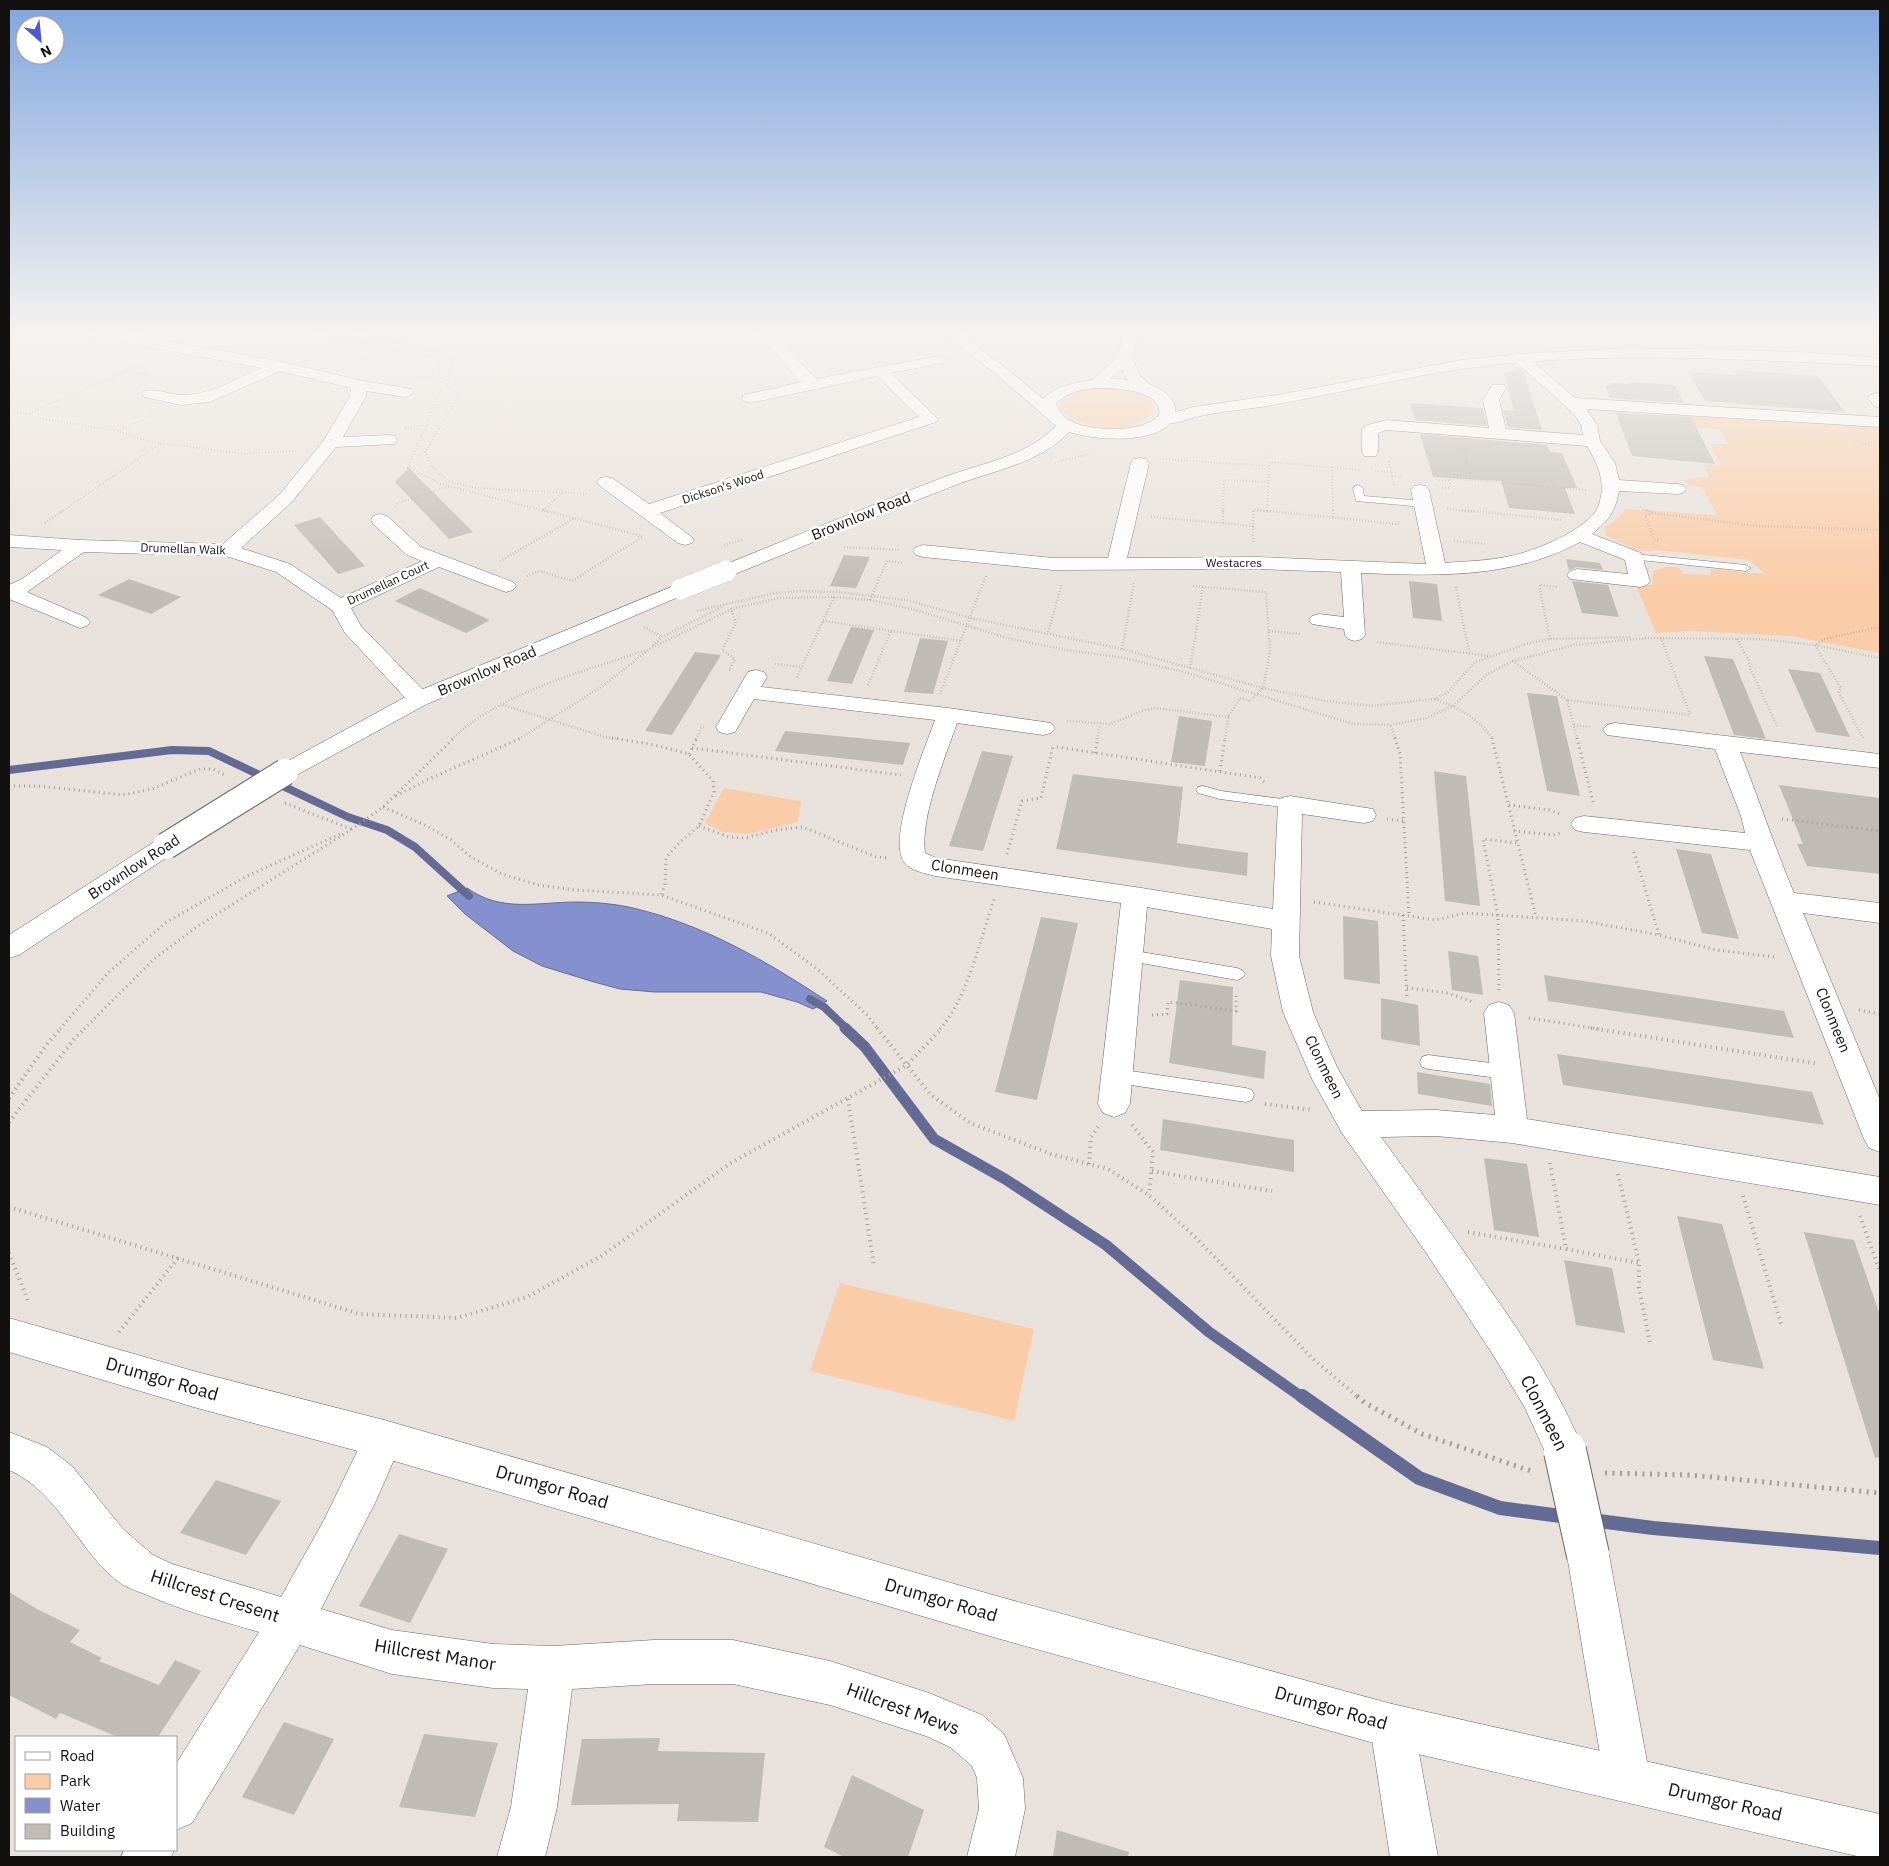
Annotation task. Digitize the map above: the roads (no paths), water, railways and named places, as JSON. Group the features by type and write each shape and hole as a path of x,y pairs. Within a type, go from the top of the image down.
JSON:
{"street":[{"path":"228,550 286,498 328,446 343,419"},
{"name":"Dickson's Wood","path":"647,511 930,419"},
{"path":"1057,419 1066,425 1101,433 1120,434 1146,429 1167,419"},
{"path":"1495,419 1499,434"},
{"path":"1585,419 1589,425 1592,441 1606,464 1610,489 1677,489"},
{"path":"1836,419 1880,422"},
{"name":"Brownlow Road","path":"9,948 166,846 285,772 419,699 681,589 1000,463 1048,442 1060,434 1066,425"},
{"path":"1370,452 1370,430 1386,426 1592,441"},
{"name":"Brownlow Road","path":"1000,463 1120,434"},
{"path":"328,446 389,440"},
{"path":"1108,564 1128,515 1140,463"},
{"path":"1678,469 1671,476 1687,507"},
{"path":"606,482 685,539"},
{"name":"Westacres","path":"923,551 1053,564 1257,563 1445,569 1512,562 1551,550 1574,528 1599,519 1607,508 1610,489"},
{"path":"1422,492 1445,569"},
{"name":"Drumellan Court","path":"380,520 414,551 479,574 506,586"},
{"path":"1574,528 1634,557 1640,581 1577,575"},
{"name":"Drumellan Walk","path":"13,541 80,546 228,550 283,568 340,606 352,629 419,699"},
{"path":"9,593 29,583 80,546"},
{"name":"Drumellan Court","path":"340,606 437,560"},
{"path":"1313,628 1355,630 1351,567"},
{"path":"9,593 80,622"},
{"path":"727,727 752,684 940,714 1048,737"},
{"name":"Clonmeen","path":"940,714 910,841 911,853 916,860 935,867 1134,896 1286,910"},
{"path":"1614,730 1880,762"},
{"name":"Clonmeen","path":"1714,743 1753,816 1760,843 1880,1139"},
{"path":"1290,804 1364,815"},
{"name":"Clonmeen","path":"1290,804 1285,956 1298,1012 1323,1070 1350,1119 1440,1243 1538,1395 1552,1462 1588,1555 1627,1778"},
{"path":"1584,824 1760,843"},
{"path":"1114,1104 1134,896"},
{"path":"1784,901 1880,913"},
{"path":"1499,1013 1512,1130"},
{"path":"1350,1119 1436,1123 1512,1130 1880,1191"},
{"name":"Drumgor Road","path":"18,1318 197,1390 384,1439 1000,1618 1392,1726 1627,1778 1880,1838"},
{"path":"178,1804 290,1621 361,1493 384,1439"},
{"name":"Hillcrest Cresent","path":"9,1451 33,1461 58,1480 109,1543 138,1570 170,1584 290,1621"},
{"name":"Hillcrest Manor","path":"290,1621 392,1652 492,1666 553,1668 654,1662 733,1662"},
{"name":"Hillcrest Mews","path":"733,1662 830,1683 929,1715 966,1731 988,1750 1000,1778 1002,1809 991,1857"},
{"path":"521,1857 534,1807 553,1668"},
{"path":"1392,1726 1414,1857"}],"lane":[{"path":"1358,488 1359,499 1396,502 1422,492"},
{"path":"1634,557 1746,568"},
{"path":"1203,790 1220,795 1290,804"},
{"path":"1129,956 1237,974"},
{"path":"1428,1062 1506,1072"},
{"path":"1117,1076 1246,1095"}],"water":[{"path":"467,888 493,901 507,903 577,902 612,904 660,915 710,934 758,958 827,1001 813,1009 797,1002 761,992 655,992 620,989 542,966 513,951 465,914 447,896"}],"waterway":[{"path":"9,770 172,750 209,751 348,817 387,830 415,847 469,896"},
{"path":"810,999 824,1007 847,1029"},
{"path":"845,1028 865,1047 934,1139 1005,1179 1106,1245 1209,1332 1303,1398"},
{"path":"1302,1396 1419,1478 1500,1508 1568,1517"},
{"path":"1591,1520 1653,1528 1880,1548"}]}
